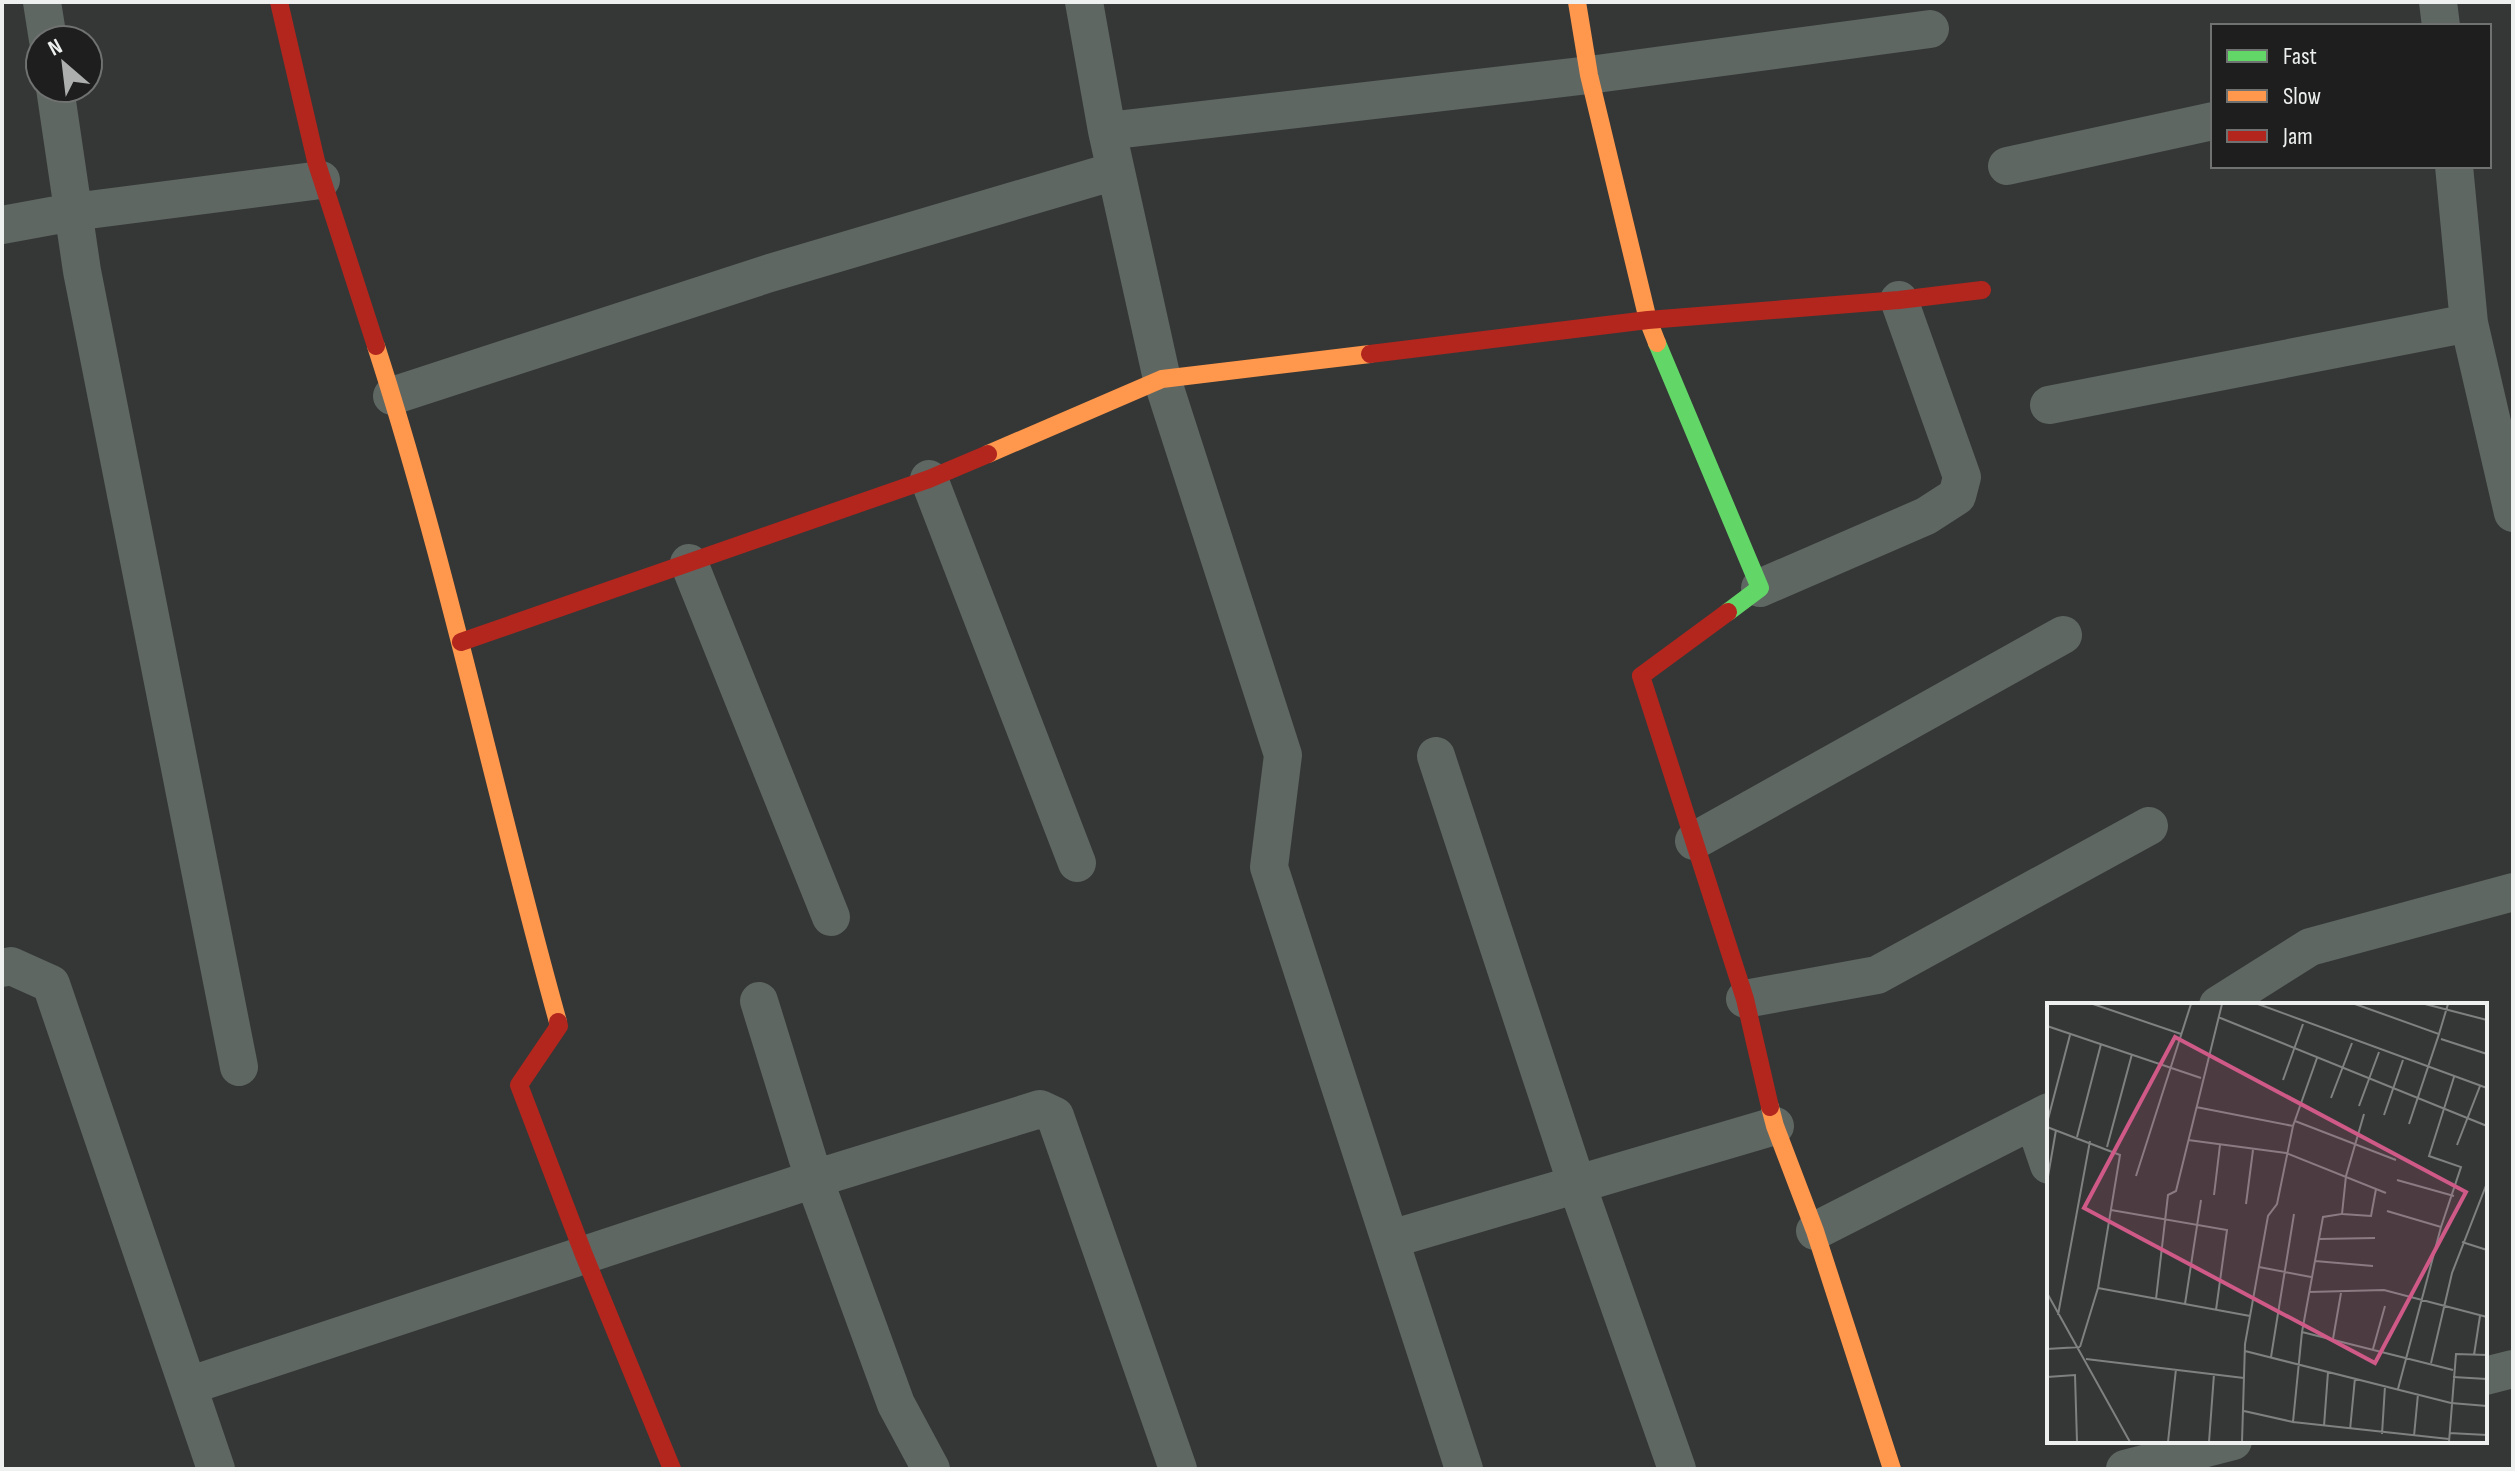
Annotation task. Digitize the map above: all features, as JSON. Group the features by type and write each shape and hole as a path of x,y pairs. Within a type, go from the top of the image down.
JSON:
{"street":[{"path":"42,2 45,24"},
{"path":"279,2 321,180 392,396 461,642 525,904 559,1026 519,1085 584,1255 672,1469"},
{"path":"1084,2 1115,171 1162,379 1283,755 1269,867 1464,1469"},
{"path":"1577,2 1589,75 1648,320 1760,588"},
{"path":"2438,2 2441,24"},
{"path":"1107,131 1589,75 1930,29"},
{"path":"57,104 88,302 239,1067"},
{"path":"2007,166 2211,121"},
{"path":"2454,168 2469,323 2513,513"},
{"path":"392,396 770,273 1115,171"},
{"path":"2,225 73,212 321,180"},
{"path":"461,642 929,479 1162,379 1648,320 1899,300 1982,290"},
{"path":"1892,1469 1815,1231 1775,1126 1745,999 1641,676 1760,588 1926,516 1957,496 1962,477 1899,300"},
{"path":"2049,405 2469,323"},
{"path":"929,479 1077,863"},
{"path":"689,563 831,917"},
{"path":"1694,841 2063,635"},
{"path":"1436,756 1577,1185 1677,1469"},
{"path":"1745,999 1877,975 2149,826"},
{"path":"2221,1003 2310,947 2513,892"},
{"path":"2,968 11,966 51,984 216,1469"},
{"path":"759,1001 814,1179 896,1404 931,1469"},
{"path":"188,1386 814,1179 1040,1109 1055,1116 1178,1469"},
{"path":"1815,1231 2042,1116 2047,1151"},
{"path":"1391,1239 1775,1126"},
{"path":"2487,1376 2513,1369"},
{"path":"2138,1458 2222,1443"}],"traffic: fast":[{"path":"1657,343 1760,588 1728,612"}],"traffic: slow":[{"path":"1577,2 1589,75 1648,320 1657,343"},
{"path":"376,346 449,598 558,1022"},
{"path":"988,454 1162,379 1370,354"},
{"path":"1770,1107 1815,1231 1892,1469"}],"traffic: jam":[{"path":"279,2 316,161 376,346"},
{"path":"1370,354 1648,320 1899,300 1982,290"},
{"path":"461,642 929,479 988,454"},
{"path":"1728,612 1641,676 1745,999 1770,1107"},
{"path":"558,1022 559,1026 519,1085 584,1255 672,1469"}]}
